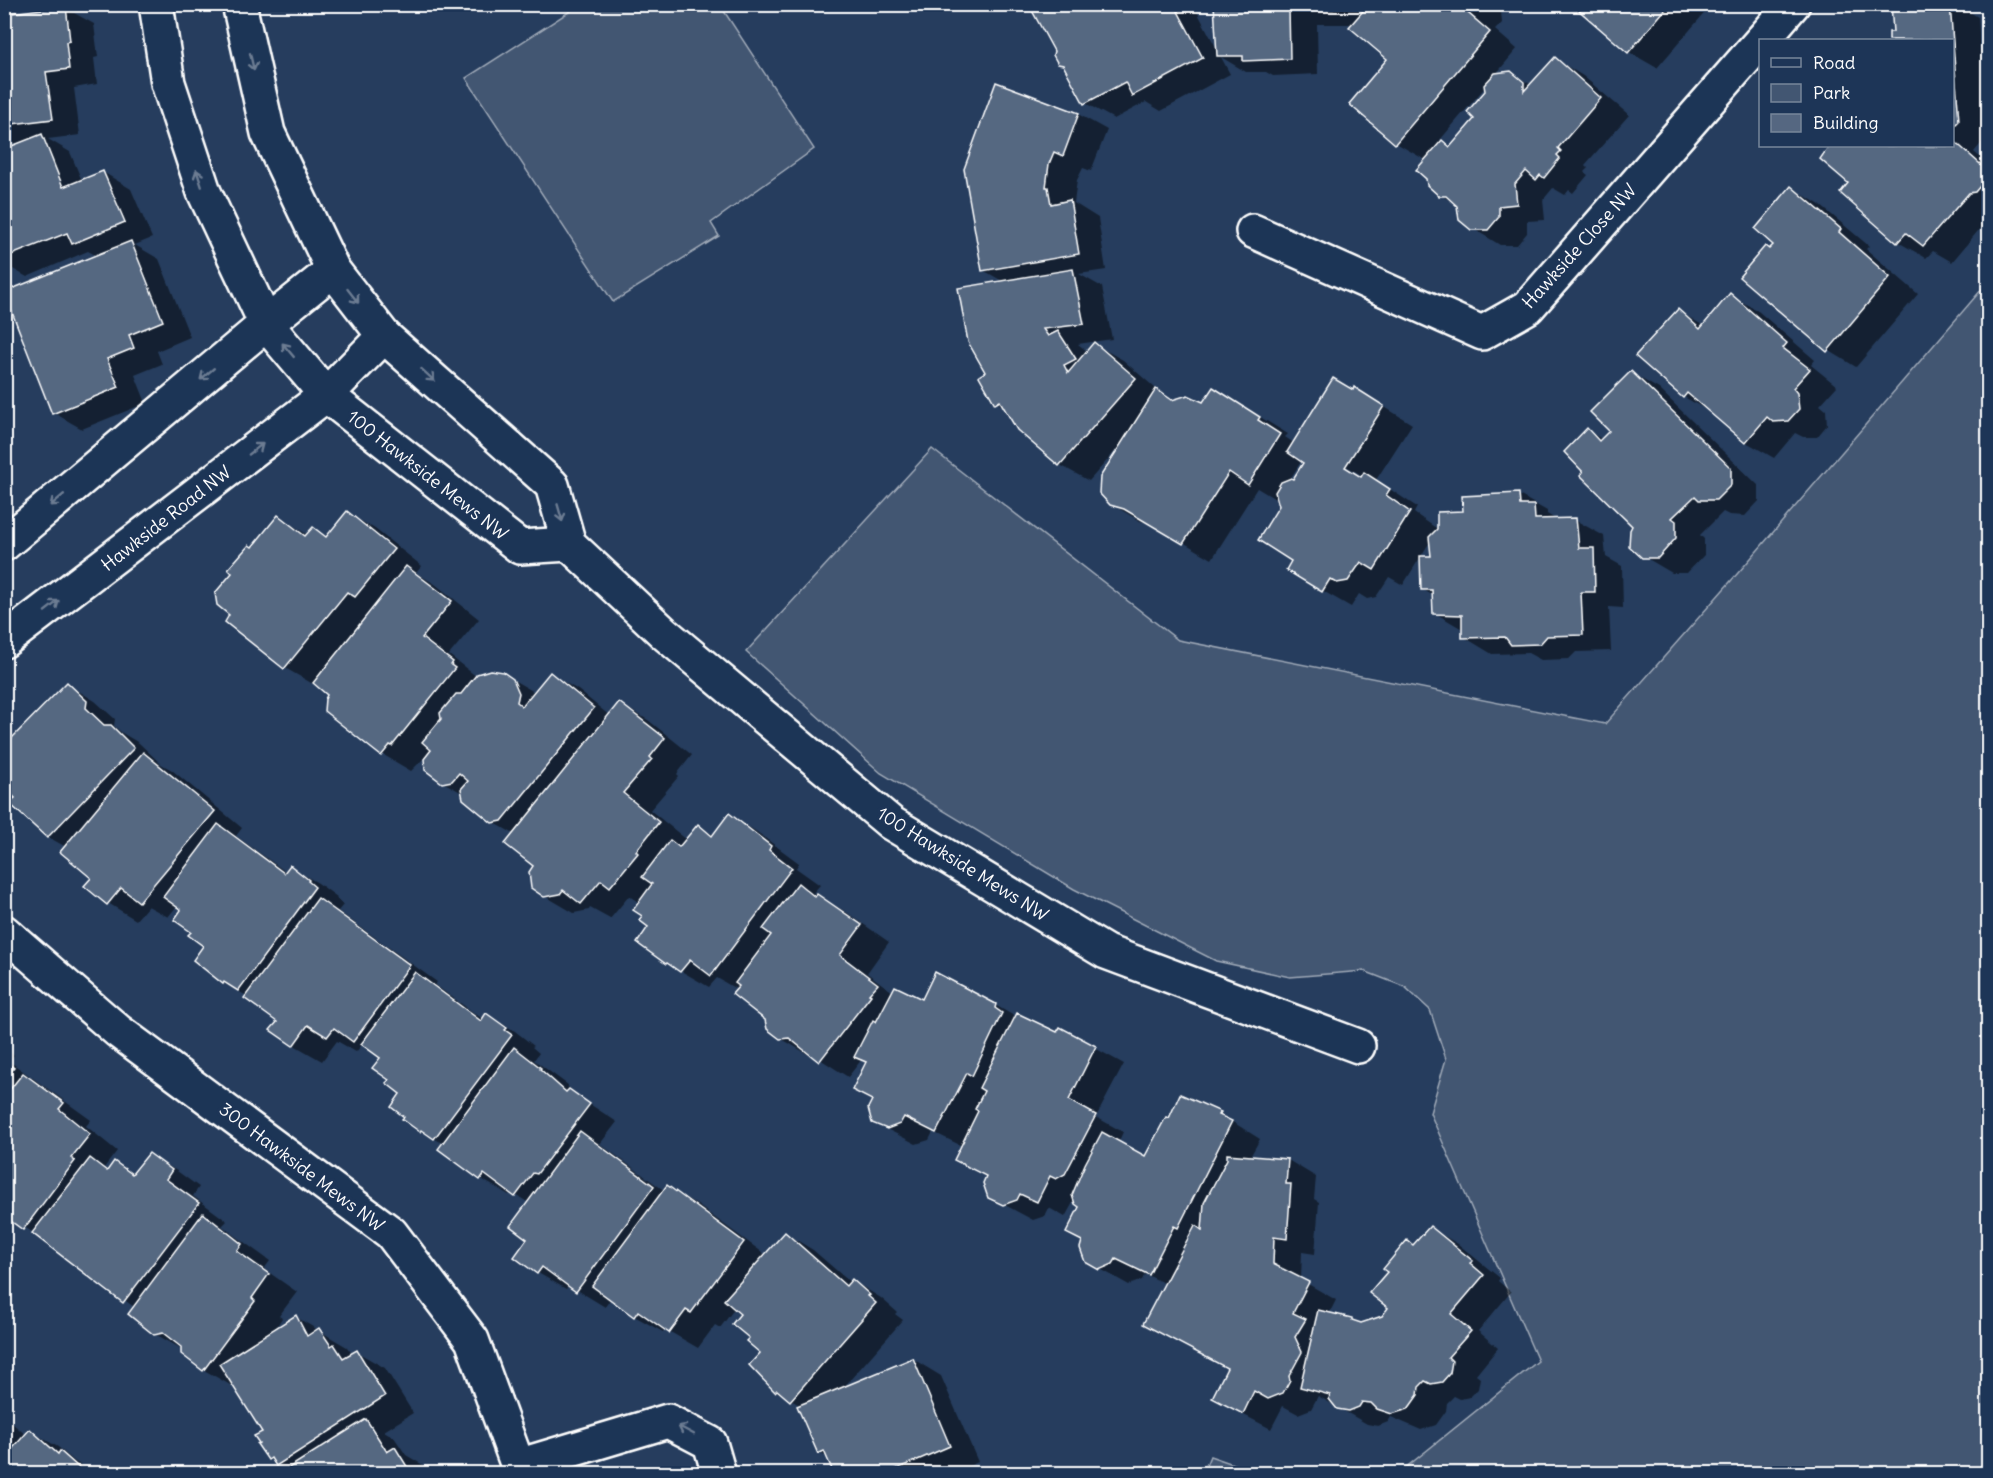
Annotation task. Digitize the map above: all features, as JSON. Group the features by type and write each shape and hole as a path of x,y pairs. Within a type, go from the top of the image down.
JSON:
{"street":[{"path":"156,4 168,83 204,192 266,324 326,395"},
{"path":"239,4 268,133 333,270 384,336 552,485 569,544"},
{"name":"Hawkside Close NW","path":"1763,39 1793,4"},
{"name":"Hawkside Close NW","path":"1253,231 1482,333 1528,307 1759,43"},
{"path":"4,544 333,270"},
{"name":"Hawkside Road NW","path":"4,641 326,395 384,336"},
{"name":"100 Hawkside Mews NW","path":"326,395 520,547 569,544 664,633 891,823 1106,952 1358,1046"},
{"name":"300 Hawkside Mews NW","path":"4,932 118,1031 391,1233 472,1340 516,1470 668,1421 710,1443 719,1473"}],"green space":[{"path":"569,5 720,5 814,149 711,223 719,236 613,302 466,78 572,10"},
{"path":"1988,282 1988,1473 1399,1473 1538,1361 1430,1113 1446,1059 1430,1010 1405,987 1364,971 1290,977 1216,961 1074,889 881,773 746,652 932,449 1178,640 1605,724"},
{"path":"1210,1456 1259,1473 1203,1473"}],"building":[{"path":"1174,4 1203,58 1132,96 1125,82 1084,104 1063,65 1058,64 1053,55 1054,51 1029,5"},
{"path":"1214,4 1332,4 1333,9 1289,8 1290,59 1243,61 1243,56 1217,56"},
{"path":"1369,4 1474,4 1468,13 1490,32 1395,144 1349,104 1387,59 1349,27"},
{"path":"1577,4 1670,4 1628,53 1575,7"},
{"path":"1891,4 1950,4 1953,39 1889,39 1889,32 1893,32"},
{"path":"66,6 70,41 66,42 69,69 46,72 53,119 4,125 4,14"},
{"path":"1954,56 1959,121 1954,126"},
{"path":"1555,57 1601,98 1558,148 1561,151 1557,155 1560,158 1544,178 1540,175 1536,180 1526,171 1515,184 1517,204 1499,206 1499,217 1488,230 1471,230 1459,220 1457,206 1446,196 1439,196 1416,170 1442,140 1450,147 1474,119 1467,112 1485,91 1484,85 1495,73 1511,71 1524,82 1524,91"},
{"path":"996,82 1079,113 1063,156 1054,152 1049,164 1046,187 1048,187 1051,204 1070,200 1079,254 982,271 964,169"},
{"path":"42,134 63,187 103,171 125,222 72,244 67,233 4,258 4,149"},
{"path":"1954,141 1988,171 1986,179 1975,192 1969,193 1923,246 1906,233 1897,243 1840,193 1848,183 1820,159 1828,147 1954,147"},
{"path":"1791,186 1841,229 1839,232 1890,277 1827,352 1739,277 1765,246 1769,249 1773,245 1755,229"},
{"path":"131,241 163,321 129,335 134,348 107,359 119,387 52,414 4,292"},
{"path":"1073,269 1084,324 1043,329 1048,336 1058,331 1076,359 1064,365 1068,373 1094,342 1136,378 1059,466 1017,430 1000,401 995,404 979,376 985,372 968,342 958,288"},
{"path":"1730,293 1787,343 1783,348 1810,369 1793,388 1797,393 1799,409 1788,421 1773,422 1767,417 1745,443 1687,393 1683,398 1635,356 1678,309 1700,329"},
{"path":"1631,371 1731,468 1731,485 1716,500 1699,500 1695,496 1672,518 1676,521 1676,538 1658,558 1642,558 1629,546 1632,526 1580,475 1583,472 1564,452 1587,428 1599,441 1609,431 1590,412"},
{"path":"1333,378 1353,390 1354,387 1384,406 1345,467 1361,477 1364,472 1390,489 1386,495 1410,512 1374,570 1361,562 1348,581 1337,583 1330,579 1322,592 1286,570 1291,561 1258,540 1279,506 1275,492 1281,482 1293,479 1303,463 1287,452"},
{"path":"1213,387 1260,417 1258,420 1280,434 1248,485 1229,472 1183,544 1124,509 1110,505 1099,493 1100,477 1156,389 1172,400 1188,395 1203,402"},
{"path":"1519,493 1520,505 1534,505 1535,519 1576,518 1579,548 1594,548 1595,592 1581,592 1583,635 1547,636 1540,644 1511,645 1505,637 1462,638 1462,615 1433,614 1432,590 1421,590 1420,556 1431,556 1429,537 1437,529 1437,512 1463,511 1462,496"},
{"path":"347,511 394,549 355,597 347,592 284,669 225,622 229,615 217,605 215,593 232,573 228,569 249,545 252,547 278,515 305,536 313,527 326,537"},
{"path":"406,566 452,601 422,638 453,662 451,665 455,668 392,746 390,745 381,756 324,711 327,695 313,683"},
{"path":"490,670 503,672 513,679 519,693 517,702 522,706 550,672 594,708 502,821 492,823 463,799 461,789 468,781 459,773 452,781 442,783 425,770 424,759 431,750 422,742 441,719 440,713 456,694 461,694 477,674"},
{"path":"67,682 87,701 86,708 104,725 111,725 134,748 47,838 9,803 15,798 4,787 4,752 9,748 6,744"},
{"path":"619,702 665,738 650,757 652,759 623,793 659,822 636,851 638,853 610,887 601,880 581,904 563,890 560,894 544,897 531,888 529,872 533,866 505,844"},
{"path":"143,752 215,811 139,902 121,888 107,905 84,886 91,878 60,852"},
{"path":"729,813 771,846 769,850 792,868 711,976 690,960 680,972 637,943 648,927 639,920 642,916 633,910 652,884 642,877 670,840 679,847 698,824 712,836"},
{"path":"218,824 284,873 290,865 315,887 238,991 224,982 223,984 193,960 203,946 188,935 191,932 174,920 181,910 163,897"},
{"path":"798,883 815,897 817,894 862,925 840,955 878,984 819,1062 789,1038 780,1039 767,1029 765,1020 732,994 739,986 735,983 771,935 763,929"},
{"path":"318,898 410,965 353,1042 334,1028 327,1037 308,1025 293,1046 270,1030 277,1022 244,998"},
{"path":"415,972 481,1021 486,1013 507,1028 505,1030 512,1035 434,1139 402,1119 404,1117 391,1107 400,1094 386,1083 389,1080 372,1068 380,1058 361,1044"},
{"path":"935,972 996,1004 995,1008 1002,1013 972,1076 967,1073 936,1133 904,1117 900,1124 887,1129 872,1123 868,1108 872,1100 852,1090 866,1062 854,1057 873,1020 876,1022 895,986 922,999"},
{"path":"1017,1013 1057,1032 1060,1027 1096,1046 1069,1100 1096,1115 1065,1174 1056,1179 1050,1176 1037,1202 1020,1194 1017,1200 1003,1205 988,1198 983,1183 986,1176 954,1160 978,1111 975,1109 984,1091 979,1088"},
{"path":"514,1047 566,1092 569,1089 590,1104 537,1174 533,1173 515,1197 484,1174 480,1180 438,1149"},
{"path":"4,1061 14,1068 4,1080"},
{"path":"23,1073 64,1103 59,1109 90,1134 71,1158 75,1161 23,1230 4,1216 4,1097"},
{"path":"1180,1094 1221,1112 1219,1115 1232,1121 1178,1228 1174,1226 1149,1275 1116,1259 1113,1264 1099,1270 1085,1262 1080,1248 1082,1241 1066,1233 1079,1207 1075,1204 1072,1195 1085,1164 1102,1132 1145,1156 1166,1117 1169,1118"},
{"path":"580,1131 654,1186 576,1292 542,1267 537,1274 514,1257 527,1239 510,1226"},
{"path":"149,1153 172,1170 166,1179 199,1203 123,1303 32,1233 90,1158 107,1171 114,1161 132,1174"},
{"path":"1227,1154 1288,1159 1286,1184 1291,1184 1287,1239 1274,1237 1273,1264 1309,1282 1293,1313 1306,1319 1295,1337 1302,1352 1289,1376 1290,1380 1283,1393 1268,1399 1254,1391 1243,1414 1212,1398 1227,1368 1143,1324 1195,1225 1202,1230 1204,1203 1227,1159"},
{"path":"667,1185 744,1242 691,1313 686,1310 669,1333 638,1311 634,1317 592,1286"},
{"path":"203,1213 242,1244 237,1251 269,1274 252,1298 255,1301 203,1371 181,1354 181,1347 163,1333 154,1335 128,1314"},
{"path":"1430,1226 1473,1261 1470,1263 1484,1275 1451,1314 1471,1331 1448,1357 1452,1361 1450,1373 1442,1382 1431,1384 1425,1381 1419,1387 1418,1395 1408,1409 1392,1414 1377,1409 1371,1403 1362,1402 1359,1407 1349,1411 1337,1409 1329,1399 1330,1395 1300,1387 1318,1310 1352,1318 1361,1323 1382,1316 1388,1308 1369,1293 1387,1272 1383,1269 1407,1240 1413,1245"},
{"path":"785,1232 846,1286 852,1279 876,1303 790,1401 777,1390 775,1392 749,1365 760,1353 746,1341 749,1338 732,1324 740,1314 724,1300"},
{"path":"296,1315 307,1336 319,1328 331,1346 334,1344 343,1358 357,1350 385,1396 276,1466 271,1458 268,1460 257,1444 259,1443 254,1436 262,1432 219,1364"},
{"path":"913,1358 950,1446 885,1474 834,1474 824,1451 818,1454 797,1406"},
{"path":"366,1419 387,1452 395,1447 411,1473 279,1474"},
{"path":"30,1429 58,1454 60,1451 86,1474 4,1474 4,1458"}]}
